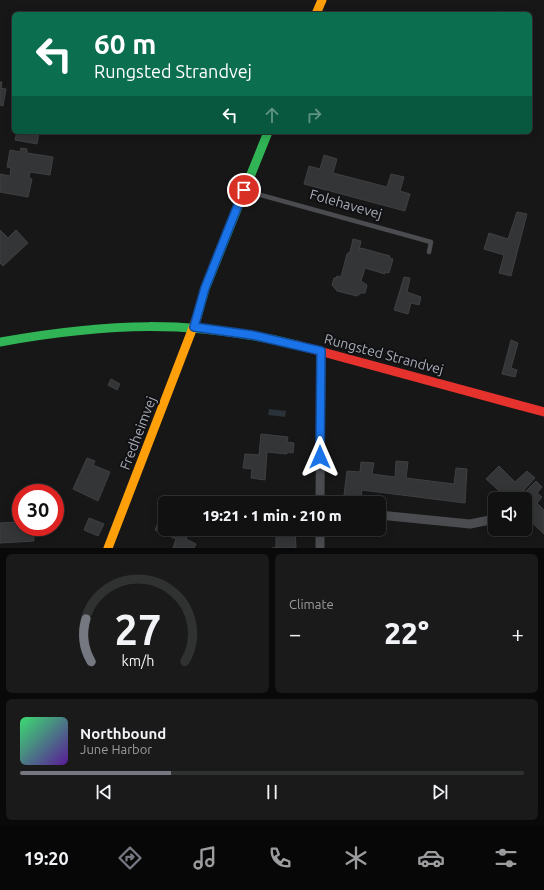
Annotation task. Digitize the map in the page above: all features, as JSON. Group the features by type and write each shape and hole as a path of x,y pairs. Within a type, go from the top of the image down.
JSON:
{"main road":[{"path":"317,12 322,0"},
{"path":"194,327 205,288 267,134"},
{"name":"Rungsted Strandvej","path":"0,342 52,332 116,326 194,327 252,335 321,351 544,412"},
{"name":"Fredheimvej","path":"108,548 194,327"}],"street":[{"path":"320,496 321,351"},
{"path":"386,516 470,524 488,520"},
{"path":"320,536 320,548"}],"lane":[{"name":"Folehavevej","path":"244,190 430,242 429,252"}],"shaded area":[{"path":"269,409 286,411 285,417 268,415"}],"building":[{"path":"0,82 2,82 1,88 6,89 3,106 0,105"},
{"path":"16,134 39,134 37,144 15,140"},
{"path":"21,148 27,149 27,153 53,157 50,175 30,172 29,178 32,179 28,197 0,192 0,174 10,176 11,168 7,167 10,150 20,152"},
{"path":"324,155 337,159 333,173 387,187 391,174 404,177 400,191 410,194 405,211 304,184 309,166 320,169"},
{"path":"517,212 527,214 511,276 499,273 504,255 484,249 489,233 508,239"},
{"path":"0,230 8,238 16,230 28,243 3,266 0,263"},
{"path":"353,239 361,241 359,250 361,248 390,256 389,258 393,259 389,273 385,272 385,274 365,268 361,281 367,285 365,293 361,293 357,296 337,291 332,285 334,278 337,276 341,277 347,254 350,252"},
{"path":"404,277 410,278 407,292 421,297 419,305 411,303 408,314 394,310"},
{"path":"511,340 518,343 511,368 517,370 515,377 502,374"},
{"path":"111,379 120,384 117,390 108,385"},
{"path":"261,434 288,437 287,442 294,443 293,453 287,452 287,454 267,452 265,480 251,478 252,469 243,468 245,454 259,455"},
{"path":"87,458 95,461 93,465 110,472 98,501 73,489"},
{"path":"396,461 408,462 406,478 454,484 456,468 467,469 465,503 362,490 361,496 344,495 347,471 360,472 361,462 374,463 372,474 395,477"},
{"path":"499,466 515,482 527,471 535,478 524,490 525,492 500,492 486,479"},
{"path":"536,481 542,487 537,493 542,497 537,503 544,510 544,534 532,523 532,492 525,492"},
{"path":"89,518 104,524 98,536 84,530"},
{"path":"12,522 12,536 34,536 34,541 0,543 0,523"},
{"path":"158,523 158,531 155,530"},
{"path":"169,536 188,536 186,539 196,544 194,548 173,548 176,539"},
{"path":"276,536 295,536 296,548 276,548"}],"traffic: fast":[{"path":"197,317 205,289 267,134"},
{"path":"0,342 77,331 149,327 221,331 297,345"}],"traffic: slow":[{"path":"317,12 322,0"},
{"path":"108,548 197,317"}],"traffic: jam":[{"path":"297,345 544,412"}],"route":[{"path":"244,190 205,288 194,327 265,337 321,351 320,457"}]}
